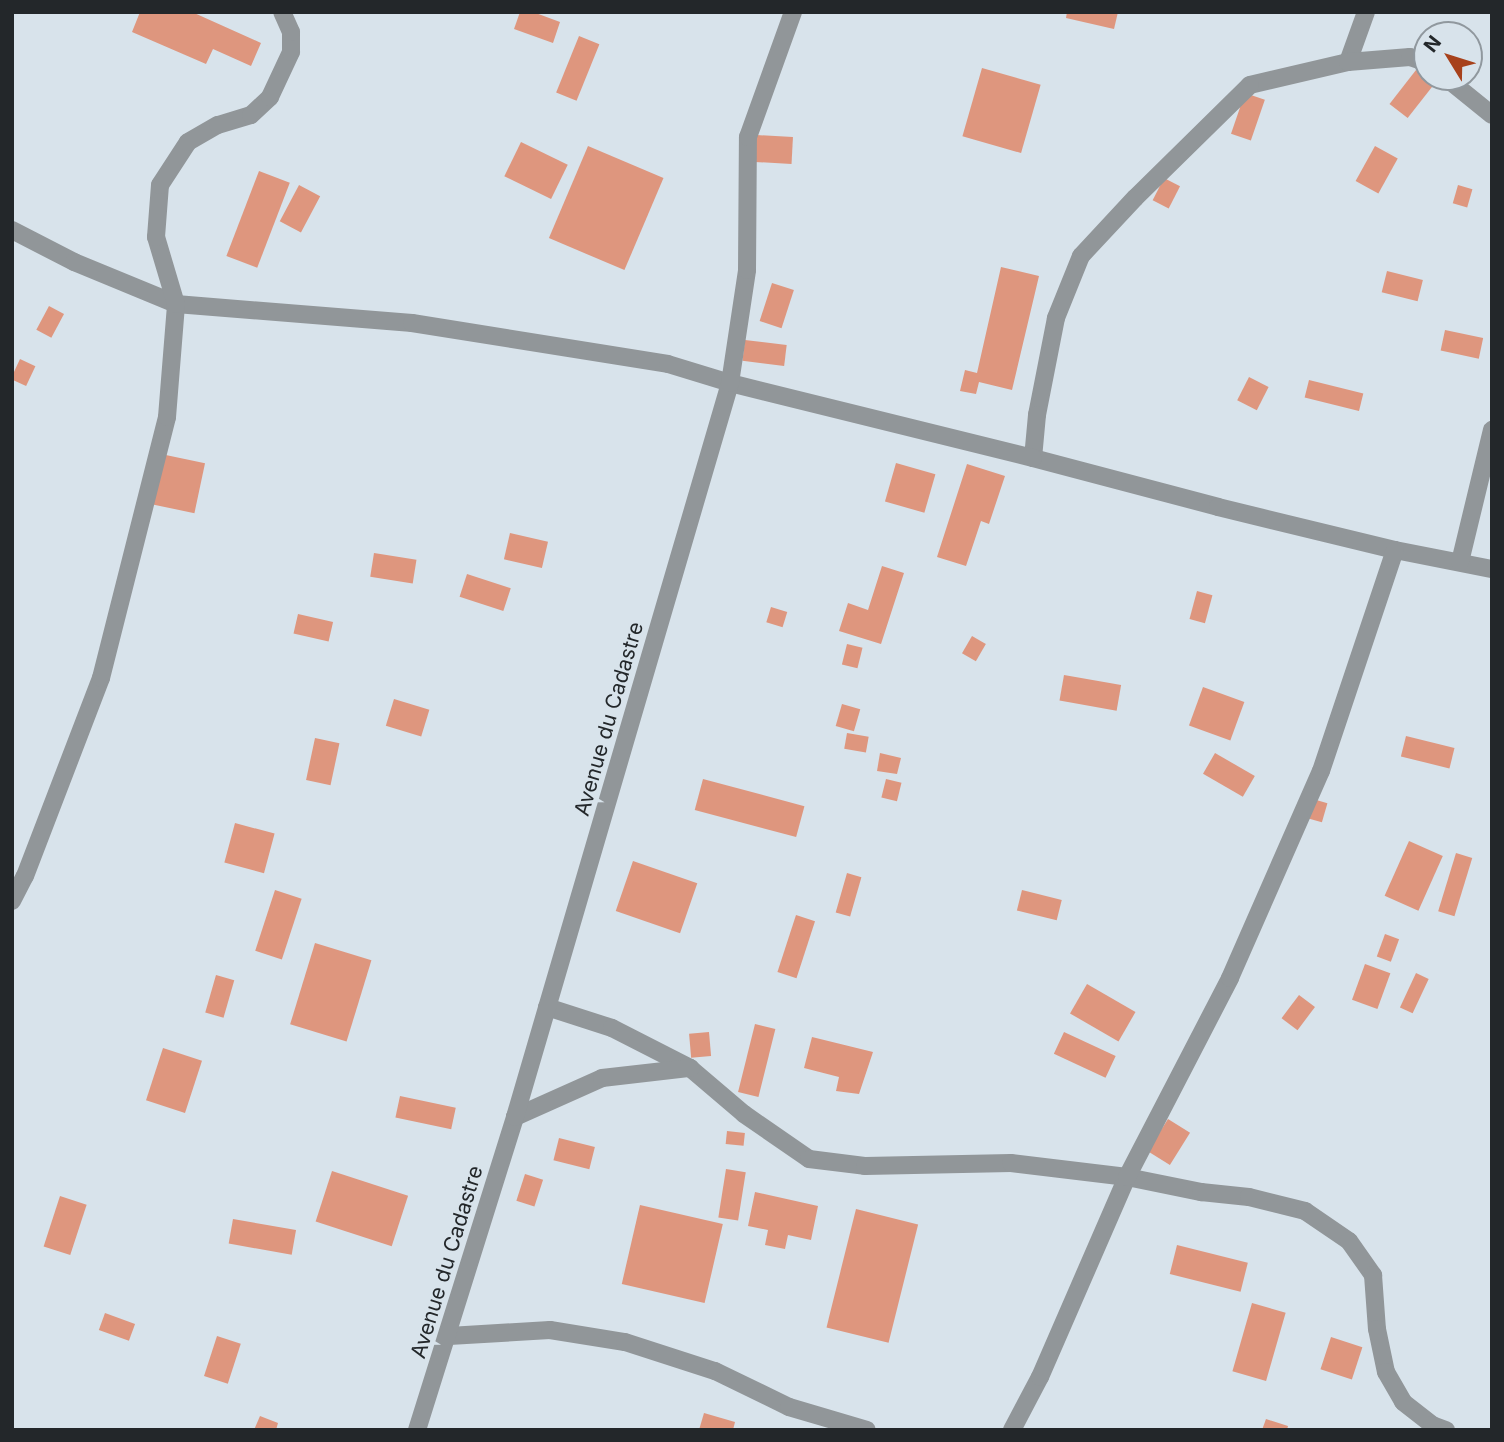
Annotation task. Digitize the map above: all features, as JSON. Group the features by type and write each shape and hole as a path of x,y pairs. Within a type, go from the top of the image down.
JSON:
{"street":[{"path":"12,901 25,876 101,678 123,600 167,417 176,304 156,237 160,185 188,142 218,125 251,115 270,97 291,52 291,32 282,12"},
{"name":"Avenue du Cadastre","path":"417,1430 449,1336 515,1117 730,383 747,270 748,137 793,12"},
{"path":"1348,62 1366,12"},
{"path":"1033,458 1037,415 1056,318 1081,256 1135,198 1250,85 1348,62 1413,58"},
{"path":"1462,91 1492,115"},
{"path":"12,230 74,262 176,304 412,323 668,364 730,383 1395,550 1492,569"},
{"path":"1460,562 1492,430"},
{"path":"1012,1430 1040,1377 1127,1177 1230,978 1321,771 1395,550"},
{"path":"547,1007 612,1028 690,1068 744,1114 809,1158 865,1166 1011,1163 1127,1177 1201,1192 1249,1197 1305,1211 1349,1241 1373,1275 1377,1329 1386,1372 1403,1402 1432,1425 1446,1430"},
{"path":"515,1117 602,1078 690,1068"},
{"path":"449,1336 550,1330 625,1342 715,1371 789,1407 867,1430"}],"building":[{"path":"140,12 192,12 261,43 251,66 213,49 206,64 132,32"},
{"path":"520,12 533,12 560,22 553,43 514,29"},
{"path":"1067,12 1118,12 1114,29 1066,18"},
{"path":"579,36 599,44 577,101 556,93"},
{"path":"982,68 1041,85 1021,153 962,136"},
{"path":"1413,74 1413,91 1429,91 1408,118 1390,104"},
{"path":"1245,93 1265,100 1251,140 1231,134"},
{"path":"756,135 793,137 792,164 755,162"},
{"path":"521,142 568,165 551,199 504,176"},
{"path":"588,146 663,178 624,270 549,238"},
{"path":"1375,146 1398,159 1378,194 1356,181"},
{"path":"259,171 290,183 257,268 226,256"},
{"path":"1164,178 1180,186 1169,208 1153,200"},
{"path":"299,185 320,196 301,232 280,221"},
{"path":"1458,185 1472,189 1467,207 1453,203"},
{"path":"1001,267 1039,276 1012,390 979,382 976,394 960,391 965,370 977,373"},
{"path":"1387,271 1423,280 1418,301 1382,292"},
{"path":"772,283 794,290 782,328 760,321"},
{"path":"49,306 64,314 51,338 36,330"},
{"path":"1445,330 1483,338 1479,359 1441,351"},
{"path":"745,340 787,345 784,366 742,361"},
{"path":"20,359 35,366 26,386 12,380"},
{"path":"1249,377 1269,387 1257,410 1237,400"},
{"path":"1309,380 1363,394 1359,411 1305,397"},
{"path":"161,454 205,463 194,513 150,504"},
{"path":"896,463 935,474 924,513 885,501"},
{"path":"967,464 1005,476 989,524 981,521 966,566 937,557"},
{"path":"510,533 548,542 542,568 504,559"},
{"path":"374,553 416,560 413,583 370,577"},
{"path":"882,566 904,573 881,644 839,631 848,603 868,610"},
{"path":"467,574 511,588 503,611 460,597"},
{"path":"1197,591 1212,595 1205,623 1189,619"},
{"path":"771,607 787,612 783,627 766,622"},
{"path":"298,614 333,622 329,642 294,633"},
{"path":"972,636 986,644 976,661 962,653"},
{"path":"847,644 863,648 857,668 842,664"},
{"path":"1064,675 1121,685 1117,711 1059,701"},
{"path":"1203,687 1244,702 1230,741 1189,726"},
{"path":"394,699 429,710 421,737 386,726"},
{"path":"842,704 860,709 854,731 836,726"},
{"path":"847,733 869,737 866,753 844,749"},
{"path":"1406,736 1455,748 1449,768 1401,756"},
{"path":"315,738 339,743 331,785 306,780"},
{"path":"880,753 901,758 897,774 877,771"},
{"path":"1215,753 1255,776 1243,797 1203,774"},
{"path":"703,779 804,806 796,837 695,810"},
{"path":"886,779 902,783 897,801 881,797"},
{"path":"1313,799 1327,803 1322,822 1307,818"},
{"path":"235,823 275,834 264,873 224,863"},
{"path":"1409,841 1443,856 1418,911 1385,896"},
{"path":"1456,853 1472,858 1454,916 1438,911"},
{"path":"633,861 697,883 680,933 616,911"},
{"path":"847,873 861,877 850,917 836,912"},
{"path":"275,890 302,899 282,960 255,951"},
{"path":"1022,890 1062,900 1057,920 1017,910"},
{"path":"796,915 815,921 796,978 777,972"},
{"path":"1385,934 1399,939 1391,962 1377,957"},
{"path":"315,943 371,960 347,1042 290,1024"},
{"path":"1365,964 1390,973 1377,1009 1352,1000"},
{"path":"1416,973 1429,979 1413,1013 1400,1007"},
{"path":"216,975 234,980 224,1018 205,1012"},
{"path":"1087,984 1135,1012 1118,1041 1070,1013"},
{"path":"1299,995 1315,1007 1298,1030 1282,1018"},
{"path":"755,1024 775,1029 758,1097 738,1092"},
{"path":"709,1032 711,1056 691,1058 689,1034"},
{"path":"1064,1032 1116,1056 1106,1078 1054,1054"},
{"path":"812,1037 873,1052 859,1094 836,1091 839,1077 804,1068"},
{"path":"163,1048 202,1061 185,1113 146,1100"},
{"path":"400,1096 456,1108 451,1129 395,1118"},
{"path":"1168,1119 1190,1133 1170,1165 1148,1151"},
{"path":"727,1131 745,1133 744,1146 726,1144"},
{"path":"559,1138 595,1147 589,1169 553,1160"},
{"path":"726,1169 746,1172 738,1221 718,1217"},
{"path":"332,1171 408,1196 392,1246 316,1221"},
{"path":"525,1174 543,1180 534,1207 516,1201"},
{"path":"755,1192 818,1206 811,1240 788,1235 785,1249 765,1245 768,1230 748,1226"},
{"path":"60,1196 87,1205 70,1255 44,1246"},
{"path":"640,1205 723,1224 705,1303 622,1284"},
{"path":"856,1209 918,1224 889,1343 826,1327"},
{"path":"233,1219 296,1230 292,1255 229,1244"},
{"path":"1177,1245 1248,1263 1241,1292 1170,1274"},
{"path":"1252,1303 1286,1313 1266,1381 1232,1371"},
{"path":"105,1313 135,1324 129,1341 99,1330"},
{"path":"217,1336 241,1344 228,1384 204,1376"},
{"path":"1331,1337 1362,1347 1352,1380 1320,1369"},
{"path":"704,1413 735,1422 733,1430 699,1430"},
{"path":"260,1416 278,1423 276,1430 254,1430"},
{"path":"1266,1419 1288,1426 1287,1430 1262,1430"}]}
